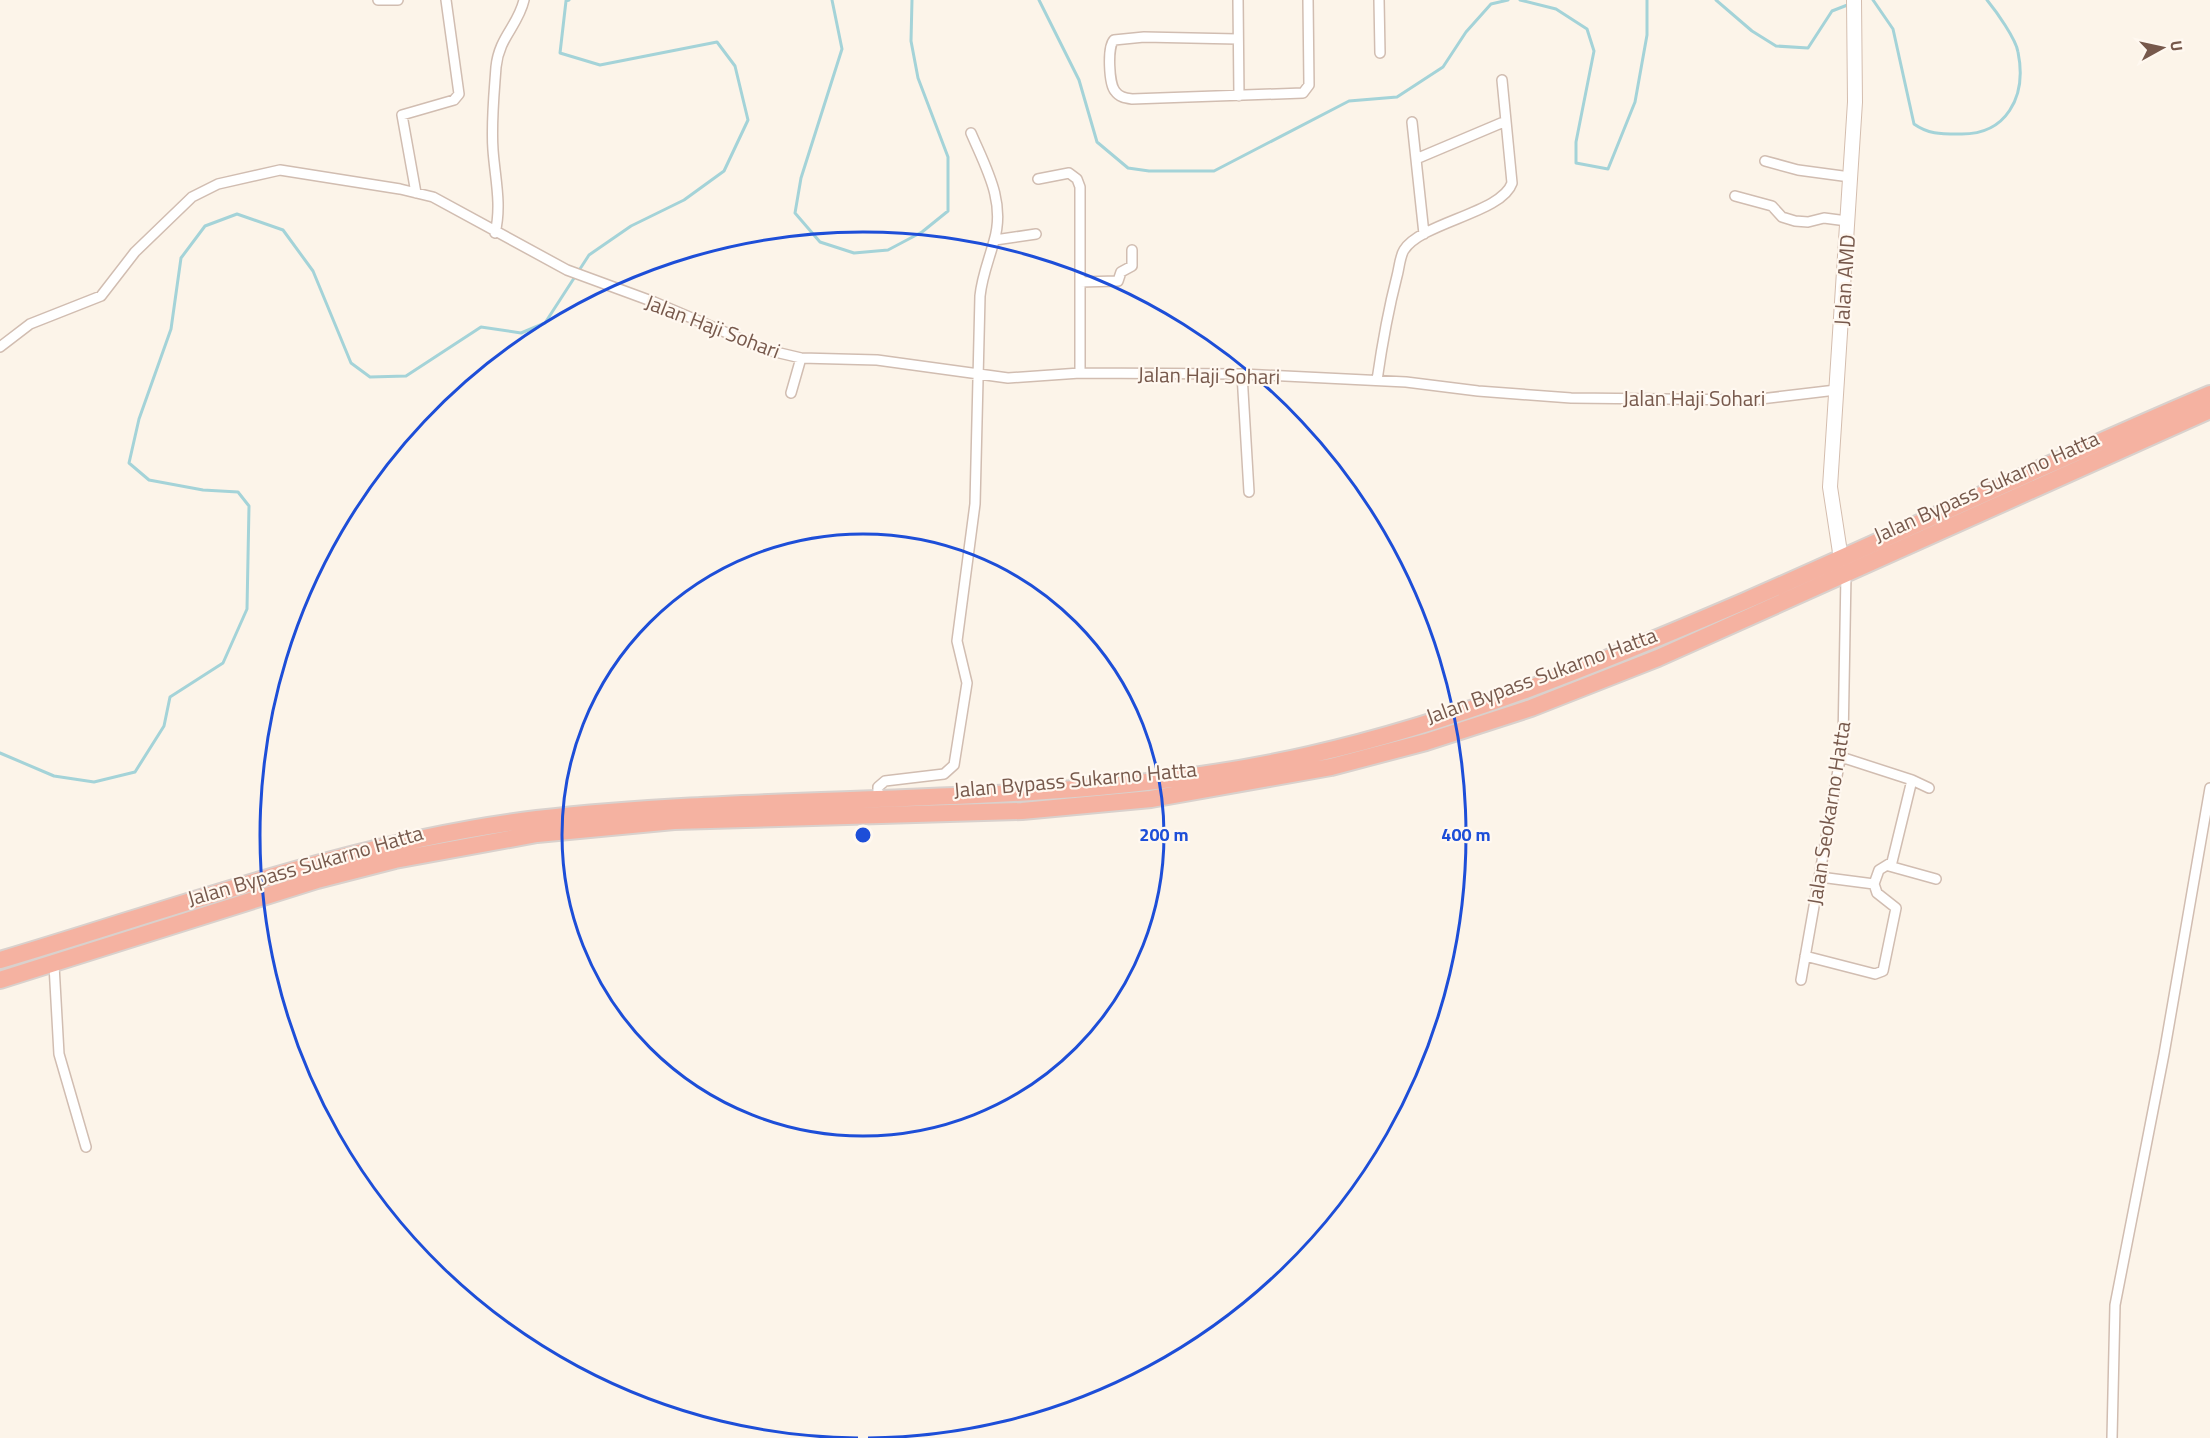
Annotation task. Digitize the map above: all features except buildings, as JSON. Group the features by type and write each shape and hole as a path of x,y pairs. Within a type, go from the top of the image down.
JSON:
{"highway":[{"name":"Jalan Bypass Sukarno Hatta","path":"0,960 401,841 551,818 689,806 1078,790 1191,777 1307,756 1413,728 1515,694 1843,566 1952,518 2210,394"},
{"name":"Jalan Bypass Sukarno Hatta","path":"1989,500 2210,410"},
{"name":"Jalan Bypass Sukarno Hatta","path":"0,980 54,965 317,880 395,860 537,834 674,822 1022,811 1151,799 1331,767 1426,742 1530,708 1658,658 1843,566"}],"street":[{"path":"378,0 398,0"},
{"path":"416,193 402,116 454,100 459,94 446,0"},
{"path":"495,232 499,212 493,140 496,65 499,47 524,0"},
{"path":"1238,0 1239,96"},
{"path":"1237,39 1120,39 1111,42 1109,49 1113,89 1125,98 1292,95 1307,90 1308,0"},
{"path":"1379,0 1380,53"},
{"name":"Jalan AMD","path":"1843,566 1830,487 1856,102 1854,6"},
{"path":"1377,381 1384,326 1404,250 1424,234 1488,204 1510,189 1512,183 1502,80"},
{"path":"1416,159 1506,121"},
{"path":"1412,122 1424,234"},
{"path":"878,799 878,787 885,781 944,774 954,765 967,683 957,641 958,620 975,504 982,274 995,240 998,211 996,194 971,133"},
{"path":"1765,161 1798,170 1850,177"},
{"name":"Jalan Haji Sohari","path":"0,347 30,324 101,296 135,252 192,196 218,184 280,170 433,197 567,270 654,302 767,350 801,358 877,360 979,376 1008,378 1080,373 1242,374 1377,381 1570,398 1752,400 1836,390"},
{"path":"1038,179 1069,173 1078,181 1081,199 1080,373"},
{"path":"1735,196 1772,206 1789,220 1805,222 1824,218 1847,221"},
{"path":"995,240 1036,234"},
{"path":"1080,282 1117,281 1121,272 1132,266 1132,250"},
{"path":"791,393 801,358"},
{"path":"1242,374 1250,492"},
{"name":"Jalan Seokarno Hatta","path":"1801,980 1844,742 1843,566"},
{"path":"1841,757 1912,780 1929,788"},
{"path":"1889,866 1912,780"},
{"path":"2112,1438 2115,1305 2164,1054 2210,788"},
{"path":"1805,956 1875,974 1883,971 1896,908 1877,893 1874,884 1879,870 1889,866 1936,879"},
{"path":"1820,877 1874,884"},
{"path":"54,965 59,1054 86,1147"}],"waterway":[{"path":"0,753 54,776 94,782 135,772 164,726 170,697 223,663 247,609 249,506 238,492 203,490 149,480 129,463 139,419 171,329 181,258 205,226 237,214 283,230 313,271 351,363 370,377 406,376 481,327 521,333 545,323 589,255 631,226 684,200 724,171 748,120 735,66 717,42 600,65 560,53 566,1 569,0"},
{"path":"832,0 842,49 801,178 795,213 820,242 854,253 888,250 922,232 948,211 948,157 918,78 911,41 912,0"},
{"path":"1039,0 1079,80 1097,142 1128,168 1149,171 1214,171 1349,101 1397,97 1443,67 1466,32 1491,4 1508,0"},
{"path":"1520,0 1556,9 1587,29 1594,51 1576,142 1576,163 1608,169 1635,102 1647,35 1647,0"},
{"path":"1716,0 1752,31 1776,46 1808,48 1832,11 1850,4"},
{"path":"1873,0 1893,29 1914,124 1924,130 1946,134 1975,133 1989,128 2001,121 2016,98 2020,68 2018,52 2014,40 1987,0"}]}
